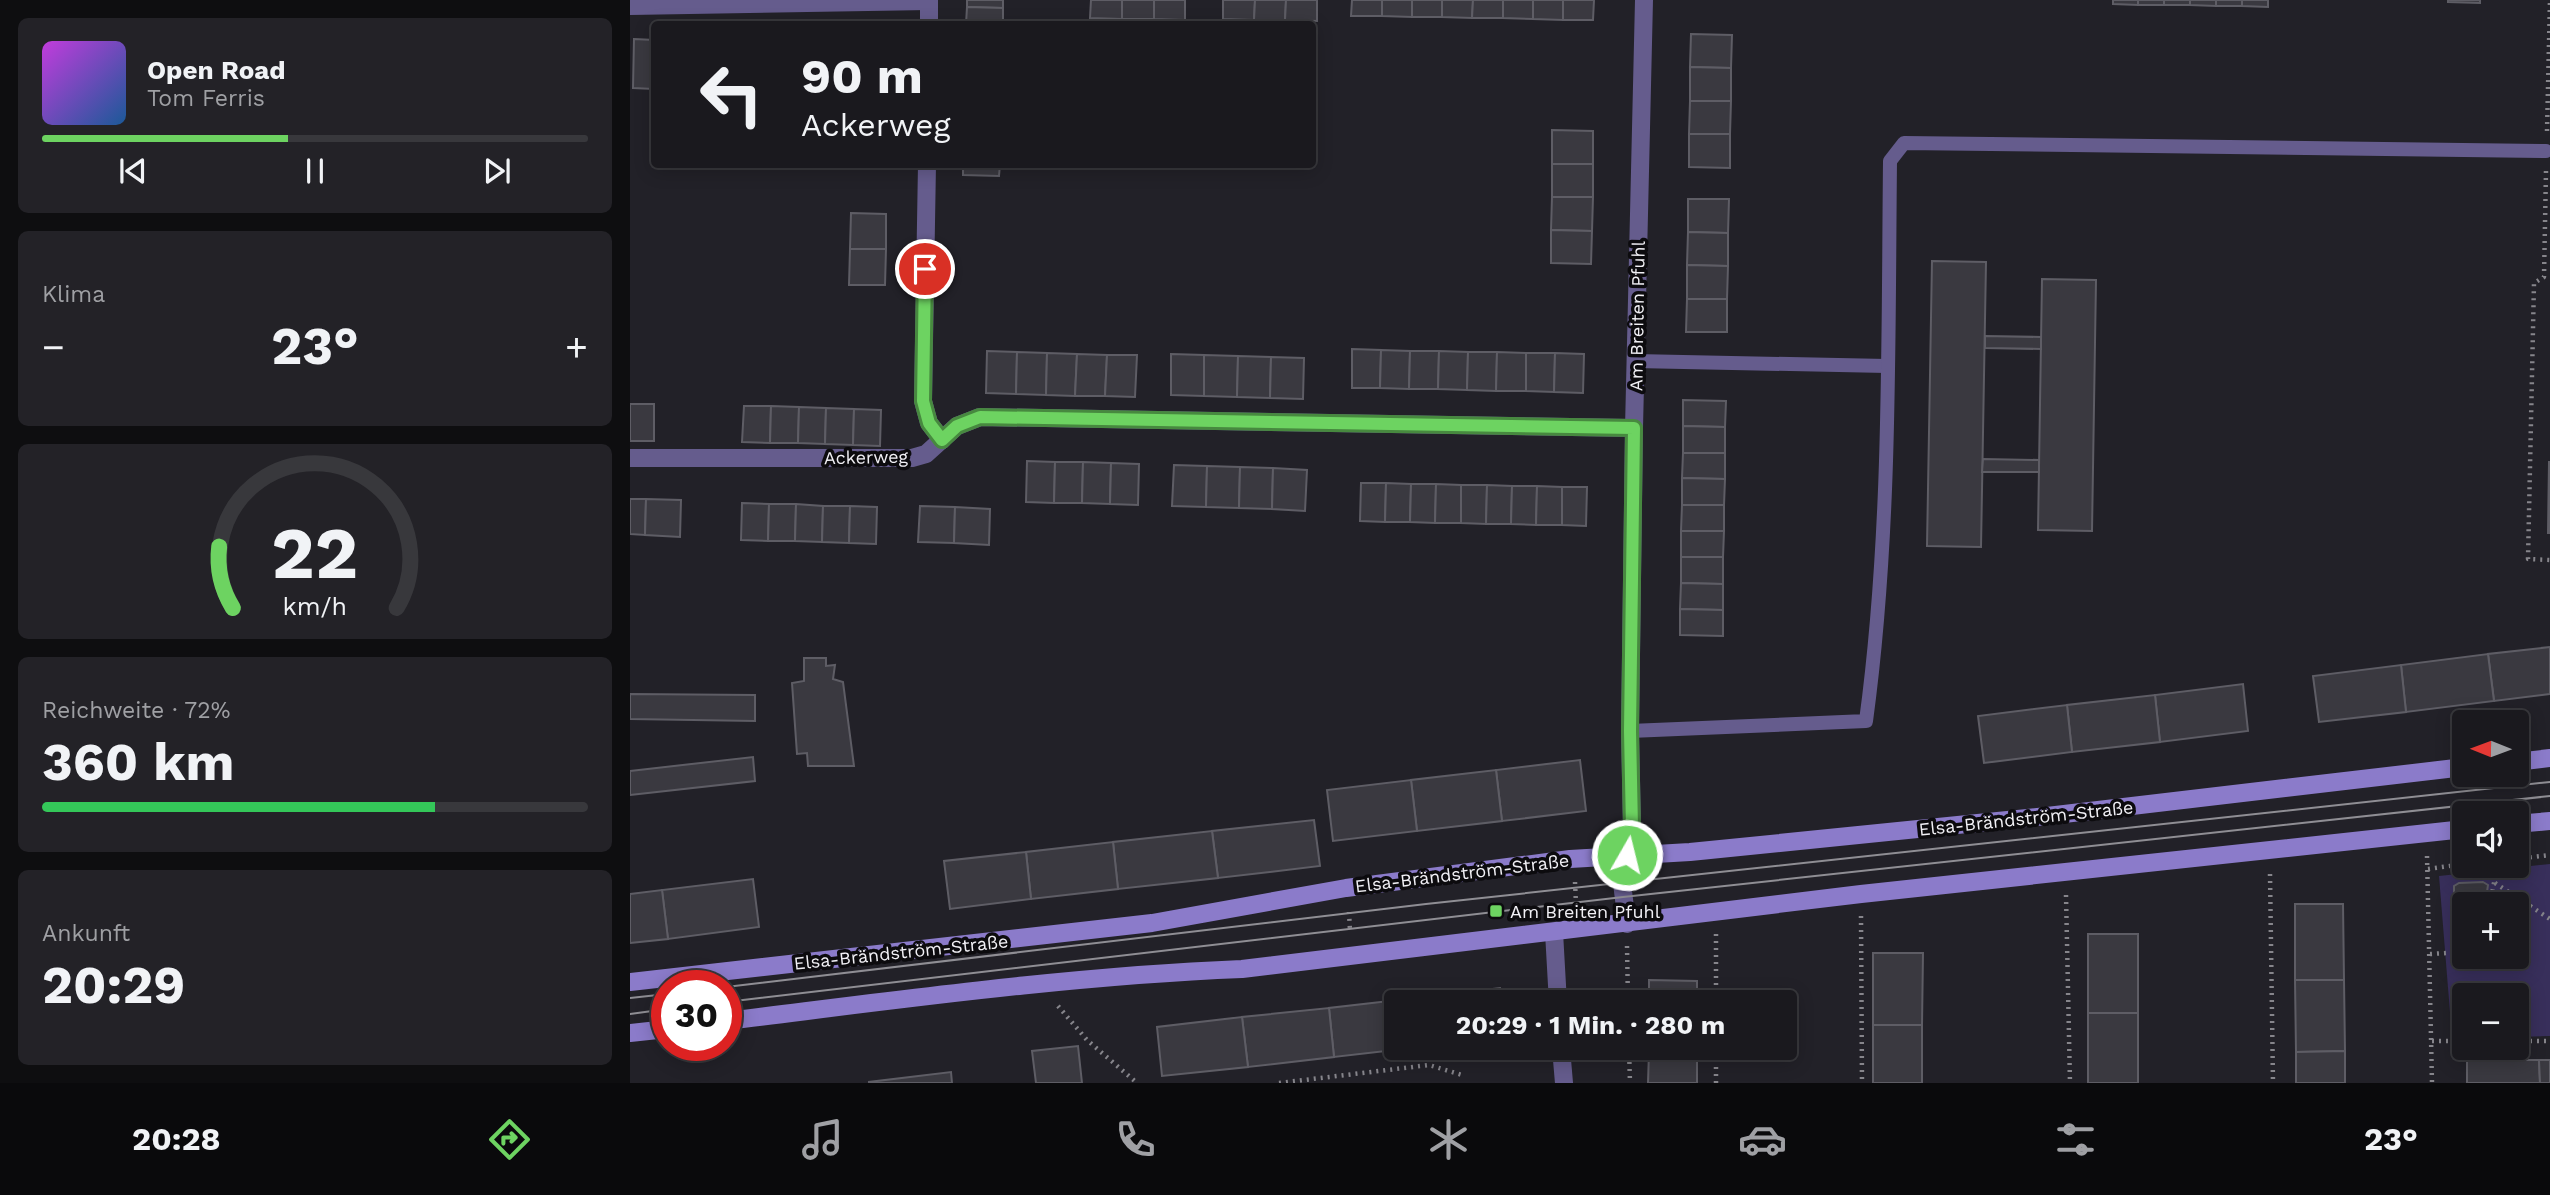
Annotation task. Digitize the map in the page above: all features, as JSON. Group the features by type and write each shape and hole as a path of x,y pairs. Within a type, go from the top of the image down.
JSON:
{"street":[{"path":"630,6 929,0 929,21"},
{"name":"Am Breiten Pfuhl","path":"1627,924 1622,883 1632,828 1630,731 1634,428 1644,0"},
{"path":"927,168 923,401 929,423 942,440"},
{"name":"Ackerweg","path":"630,458 912,458 926,454 957,426 980,417 1634,428"},
{"path":"2529,760 2550,758"},
{"name":"Elsa-Brändström-Straße","path":"630,982 1153,923 1346,888 1570,859 1690,852 2047,816 2452,768"},
{"path":"2529,823 2550,821"},
{"path":"742,1019 1039,984 1160,972 1242,969 1861,894 2452,830"},
{"path":"1554,932 1558,990"},
{"path":"630,1033 651,1031"},
{"path":"1563,1060 1564,1083"}],"lane":[{"path":"1630,731 1866,721 1877,639 1887,366 1890,161 1904,143 2546,151"},
{"path":"1635,361 1887,366"}],"path":[{"path":"2550,0 2546,151 2547,277 2534,284 2528,559 2550,560"},
{"path":"2427,832 2432,1083"},
{"path":"2269,848 2273,1083"},
{"path":"2529,857 2550,855"},
{"path":"1570,859 1575,874 1581,929"},
{"path":"2428,869 2452,866"},
{"path":"2065,873 2070,1083"},
{"path":"2493,892 2496,878"},
{"path":"2495,883 2550,919"},
{"path":"1346,888 1353,956"},
{"path":"1861,894 1862,1083"},
{"path":"1714,913 1716,990"},
{"path":"1627,924 1628,990"},
{"path":"2430,954 2452,953"},
{"path":"1039,984 1087,1040 1138,1083"},
{"path":"2432,1041 2452,1041"},
{"path":"2529,1041 2550,1041"},
{"path":"1629,1060 1630,1083"},
{"path":"1716,1060 1716,1083"},
{"path":"1279,1083 1429,1065 1462,1075"}],"shaded area":[{"path":"2550,864 2550,1036 2529,1037 2529,983 2452,983 2452,1037 2439,876 2529,878 2529,866"}],"building":[{"path":"967,0 1003,0 1003,8 967,7"},
{"path":"1091,0 1122,0 1122,19 1090,18"},
{"path":"1122,0 1154,0 1154,19 1122,19"},
{"path":"1154,0 1185,0 1185,20 1154,19"},
{"path":"1223,0 1255,0 1254,20 1223,19"},
{"path":"1255,0 1286,0 1285,20 1254,20"},
{"path":"1286,0 1317,0 1317,21 1285,20"},
{"path":"1352,0 1382,0 1382,16 1351,16"},
{"path":"1382,0 1412,0 1412,17 1382,16"},
{"path":"1412,0 1442,0 1442,17 1412,17"},
{"path":"1442,0 1473,0 1472,18 1442,17"},
{"path":"1473,0 1503,0 1503,18 1472,18"},
{"path":"1503,0 1533,0 1533,19 1503,18"},
{"path":"1533,0 1563,0 1563,20 1533,19"},
{"path":"1563,0 1594,0 1593,20 1563,20"},
{"path":"2113,0 2138,0 2138,5 2113,4"},
{"path":"2138,0 2164,0 2164,5 2138,5"},
{"path":"2164,0 2190,0 2190,5 2164,5"},
{"path":"2190,0 2216,0 2216,6 2190,5"},
{"path":"2216,0 2242,0 2242,6 2216,6"},
{"path":"2242,0 2268,0 2268,7 2242,6"},
{"path":"2480,0 2480,3 2448,2"},
{"path":"967,7 1003,8 1003,21 966,21"},
{"path":"1691,34 1732,35 1731,68 1690,67"},
{"path":"634,39 651,40 651,89 633,88"},
{"path":"1690,67 1731,68 1731,101 1690,101"},
{"path":"1690,101 1731,101 1730,134 1689,134"},
{"path":"1552,130 1593,131 1593,164 1552,164"},
{"path":"1689,134 1730,134 1730,168 1689,167"},
{"path":"1552,164 1593,164 1593,197 1552,197"},
{"path":"963,168 1000,168 999,176 963,175"},
{"path":"1552,197 1593,197 1592,231 1551,230"},
{"path":"1688,199 1729,199 1728,233 1688,232"},
{"path":"851,213 886,214 886,249 850,249"},
{"path":"1551,230 1592,231 1591,264 1551,263"},
{"path":"1688,232 1728,233 1728,266 1687,265"},
{"path":"850,249 886,249 885,285 849,285"},
{"path":"1932,261 1986,262 1981,547 1927,546"},
{"path":"1687,265 1728,266 1727,299 1687,299"},
{"path":"2042,279 2096,280 2092,531 2038,530"},
{"path":"1687,299 1727,299 1727,332 1686,332"},
{"path":"1985,336 2041,337 2041,349 1985,348"},
{"path":"1352,349 1381,350 1380,388 1352,388"},
{"path":"1381,350 1410,351 1409,389 1380,388"},
{"path":"987,351 1017,352 1016,394 986,393"},
{"path":"1410,351 1439,351 1438,389 1409,389"},
{"path":"1439,351 1468,352 1467,390 1438,389"},
{"path":"1017,352 1047,353 1046,395 1016,394"},
{"path":"1468,352 1497,352 1496,391 1467,390"},
{"path":"1497,352 1526,353 1526,391 1496,391"},
{"path":"1047,353 1077,354 1075,396 1046,395"},
{"path":"1526,353 1555,353 1554,392 1526,391"},
{"path":"1555,353 1584,354 1583,393 1554,392"},
{"path":"1077,354 1107,355 1105,396 1075,396"},
{"path":"1171,354 1204,355 1204,396 1171,395"},
{"path":"1107,355 1137,355 1135,397 1105,396"},
{"path":"1204,355 1238,356 1237,397 1204,396"},
{"path":"1238,356 1271,357 1270,398 1237,397"},
{"path":"1271,357 1304,358 1303,399 1270,398"},
{"path":"1683,400 1726,401 1725,427 1683,426"},
{"path":"630,404 654,404 654,441 630,441"},
{"path":"744,406 771,406 770,443 742,442"},
{"path":"771,406 799,407 798,443 770,443"},
{"path":"799,407 826,408 825,444 798,443"},
{"path":"826,408 854,409 853,445 825,444"},
{"path":"854,409 881,410 880,446 853,445"},
{"path":"1683,426 1725,427 1725,453 1683,453"},
{"path":"1683,453 1725,453 1725,479 1682,478"},
{"path":"1983,459 2039,460 2039,472 1982,472"},
{"path":"1027,461 1055,462 1054,503 1026,502"},
{"path":"1055,462 1083,462 1082,503 1054,503"},
{"path":"1083,462 1111,463 1110,504 1082,503"},
{"path":"2549,462 2550,533 2548,533"},
{"path":"1111,463 1139,464 1138,505 1110,504"},
{"path":"1174,465 1207,466 1206,507 1172,506"},
{"path":"1207,466 1240,467 1239,508 1206,507"},
{"path":"1240,467 1273,468 1272,509 1239,508"},
{"path":"1273,468 1307,470 1305,511 1272,509"},
{"path":"1682,478 1725,479 1724,505 1682,505"},
{"path":"1361,483 1386,483 1385,522 1360,521"},
{"path":"1386,483 1411,484 1410,522 1385,522"},
{"path":"1411,484 1436,484 1435,523 1410,522"},
{"path":"1436,484 1461,485 1461,523 1435,523"},
{"path":"1461,485 1487,485 1486,524 1461,523"},
{"path":"1487,485 1512,486 1511,524 1486,524"},
{"path":"1512,486 1537,486 1536,525 1511,524"},
{"path":"1537,486 1562,487 1562,525 1536,525"},
{"path":"1562,487 1587,487 1586,526 1562,525"},
{"path":"630,499 646,499 645,535 630,534"},
{"path":"646,499 681,500 680,537 645,535"},
{"path":"742,503 769,504 768,541 741,540"},
{"path":"769,504 796,504 795,541 768,541"},
{"path":"796,504 823,506 822,542 795,541"},
{"path":"1682,505 1724,505 1724,531 1681,531"},
{"path":"823,506 850,506 849,543 822,542"},
{"path":"850,506 877,507 876,544 849,543"},
{"path":"920,506 955,507 954,543 918,542"},
{"path":"955,507 990,509 989,545 954,543"},
{"path":"1681,531 1724,531 1723,557 1681,557"},
{"path":"1681,557 1723,557 1723,584 1681,583"},
{"path":"1681,583 1723,584 1723,610 1680,609"},
{"path":"1680,609 1723,610 1723,636 1680,635"},
{"path":"2550,647 2550,694 2494,701 2488,654"},
{"path":"2488,654 2494,701 2406,712 2401,665"},
{"path":"804,658 826,658 826,666 835,665 833,679 843,682 854,766 808,766 807,753 797,754 792,683 804,681"},
{"path":"2401,665 2406,712 2319,722 2313,676"},
{"path":"2243,684 2248,731 2160,742 2155,695"},
{"path":"630,694 755,695 755,721 630,719"},
{"path":"2155,695 2160,742 2072,752 2067,705"},
{"path":"2067,705 2072,752 1984,763 1978,716"},
{"path":"753,757 755,781 630,795 630,771"},
{"path":"1580,760 1586,811 1502,821 1496,770"},
{"path":"1496,770 1502,821 1417,831 1411,780"},
{"path":"1411,780 1417,831 1333,841 1327,790"},
{"path":"1314,820 1320,866 1218,878 1212,831"},
{"path":"1212,831 1218,878 1118,889 1113,842"},
{"path":"1113,842 1118,889 1031,899 1026,852"},
{"path":"1026,852 1031,899 950,909 944,861"},
{"path":"753,879 759,927 668,939 662,890"},
{"path":"2483,882 2488,885 2487,892 2454,892 2454,886 2459,883"},
{"path":"662,890 668,939 630,943 630,894"},
{"path":"2295,904 2343,904 2344,980 2295,980"},
{"path":"2088,934 2138,934 2138,1013 2088,1013"},
{"path":"1873,953 1923,953 1922,1025 1873,1025"},
{"path":"1649,980 1697,981 1697,990 1649,990"},
{"path":"2295,980 2344,980 2345,1051 2296,1052"},
{"path":"1384,1002 1384,1051 1334,1057 1329,1008"},
{"path":"1329,1008 1334,1057 1248,1067 1242,1017"},
{"path":"2088,1013 2138,1013 2138,1083 2088,1083"},
{"path":"1242,1017 1248,1067 1162,1076 1157,1027"},
{"path":"1873,1025 1922,1025 1922,1083 1873,1083"},
{"path":"1078,1046 1082,1083 1036,1083 1032,1051"},
{"path":"2345,1051 2345,1083 2296,1083 2296,1052"},
{"path":"1649,1060 1697,1060 1697,1083 1648,1083"},
{"path":"2467,1060 2539,1060 2540,1083 2467,1083"},
{"path":"2539,1060 2550,1060 2550,1083 2540,1083"},
{"path":"951,1072 952,1083 869,1083 869,1082"}],"tram line":[{"path":"742,985 1426,904 2550,782"},
{"path":"742,1000 1623,897 2550,796"},
{"path":"630,998 651,996"},
{"path":"630,1014 651,1011"}],"place":[{"name":"Am Breiten Pfuhl","path":"1496,911"}],"route":[{"path":"925,269 923,401 929,423 942,440 957,426 980,417 1634,428 1630,731 1632,828 1627,855"}]}
